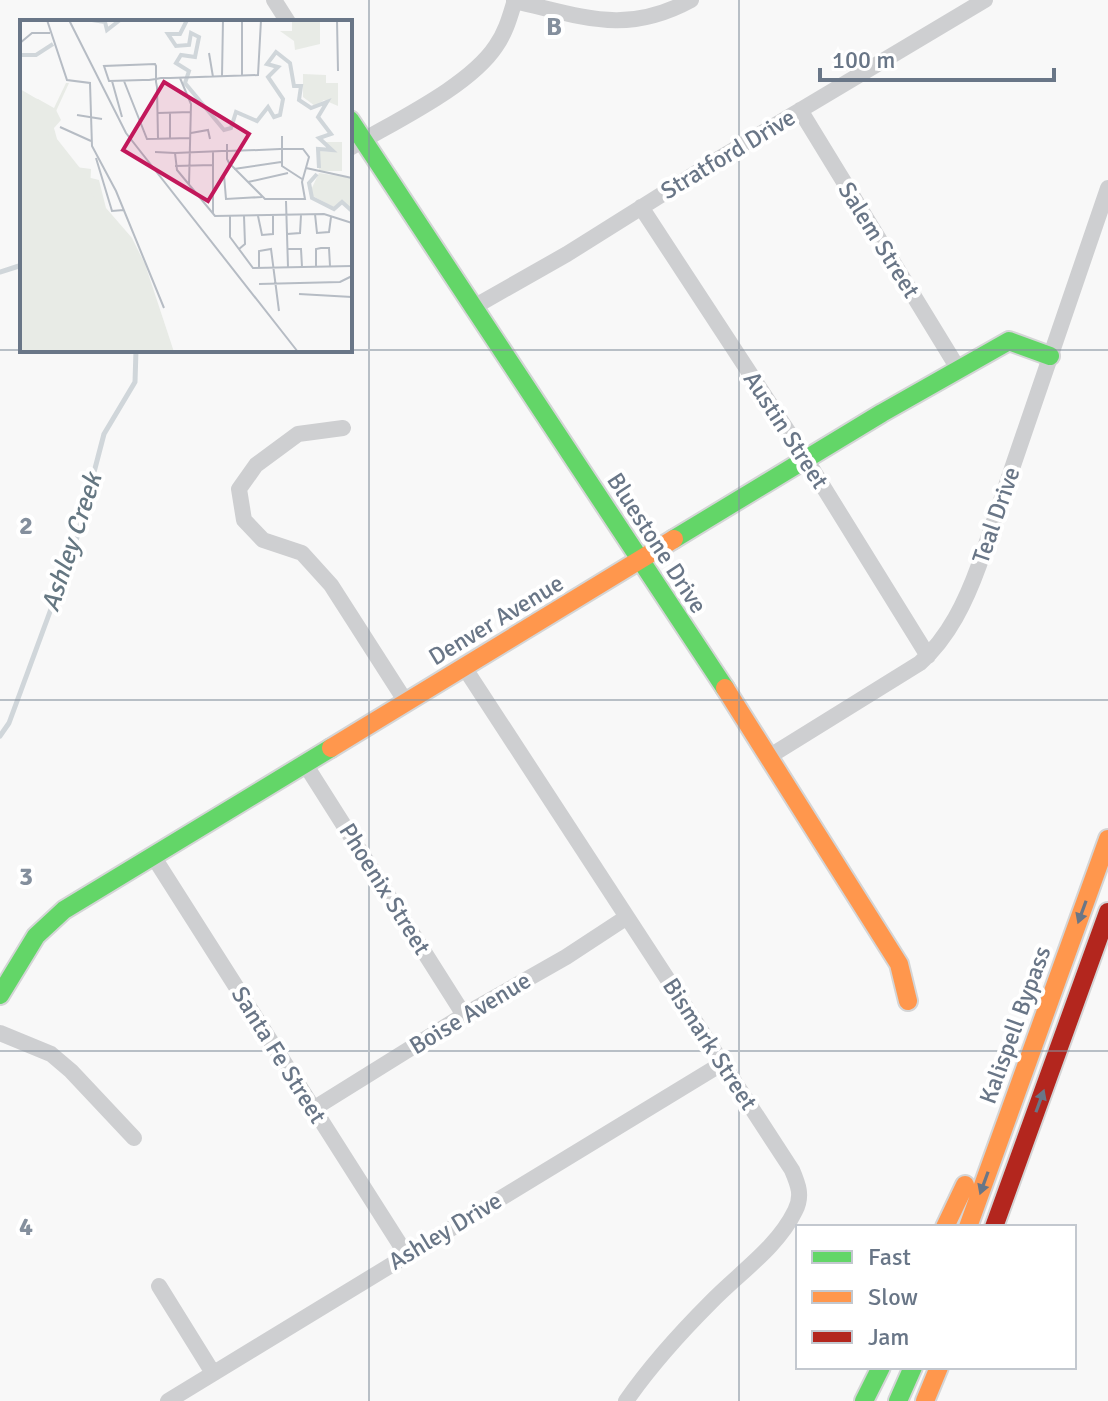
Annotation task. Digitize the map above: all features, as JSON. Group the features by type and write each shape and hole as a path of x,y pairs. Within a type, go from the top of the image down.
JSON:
{"main road":[{"name":"Bluestone Drive","path":"356,144 472,308 770,756 899,964 908,1001"},
{"name":"Denver Avenue","path":"0,995 30,943 64,910 806,459 1009,341 1050,356"},
{"name":"Kalispell Bypass","path":"969,1225 1108,839"},
{"name":"Kalispell Bypass","path":"995,1225 1108,912"},
{"path":"946,1225 1025,1069"},
{"path":"864,1401 880,1369"},
{"path":"898,1401 912,1369"},
{"path":"925,1401 938,1369"}],"street":[{"path":"274,0 287,20"},
{"path":"356,144 406,116 482,63 498,44 514,0 615,22 654,17 691,0"},
{"name":"Stratford Drive","path":"472,308 567,254 985,0"},
{"name":"Salem Street","path":"800,110 959,370"},
{"name":"Teal Drive","path":"770,756 928,656 959,613 1108,188"},
{"name":"Austin Street","path":"641,207 806,459 928,656"},
{"path":"343,428 298,434 256,465 239,489 244,520 263,540 302,553 331,585 406,702"},
{"name":"Bismark Street","path":"464,667 792,1170 800,1191 796,1210 774,1242 711,1302 650,1367 626,1401"},
{"name":"Phoenix Street","path":"305,764 464,1015"},
{"name":"Santa Fe Street","path":"153,856 406,1254"},
{"name":"Boise Avenue","path":"313,1109 627,917"},
{"path":"0,1033 51,1054 134,1138"},
{"name":"Ashley Drive","path":"168,1401 723,1063"},
{"path":"159,1286 213,1373"}],"waterway":[{"name":"Ashley Creek","path":"0,272 20,266"},
{"name":"Ashley Creek","path":"0,736 9,723 76,541 104,434 135,382 136,352"}],"traffic: fast":[{"path":"352,123 725,688"},
{"path":"674,539 882,413 1009,341 1050,356"},
{"path":"0,995 36,936 64,910 331,748"},
{"path":"864,1401 880,1369"},
{"path":"898,1401 912,1369"}],"traffic: slow":[{"path":"331,748 674,539"},
{"path":"725,688 899,964 908,1001"},
{"path":"969,1225 1108,839"},
{"path":"946,1225 965,1185"},
{"path":"925,1401 938,1369"}],"traffic: jam":[{"path":"995,1225 1108,912"}]}
